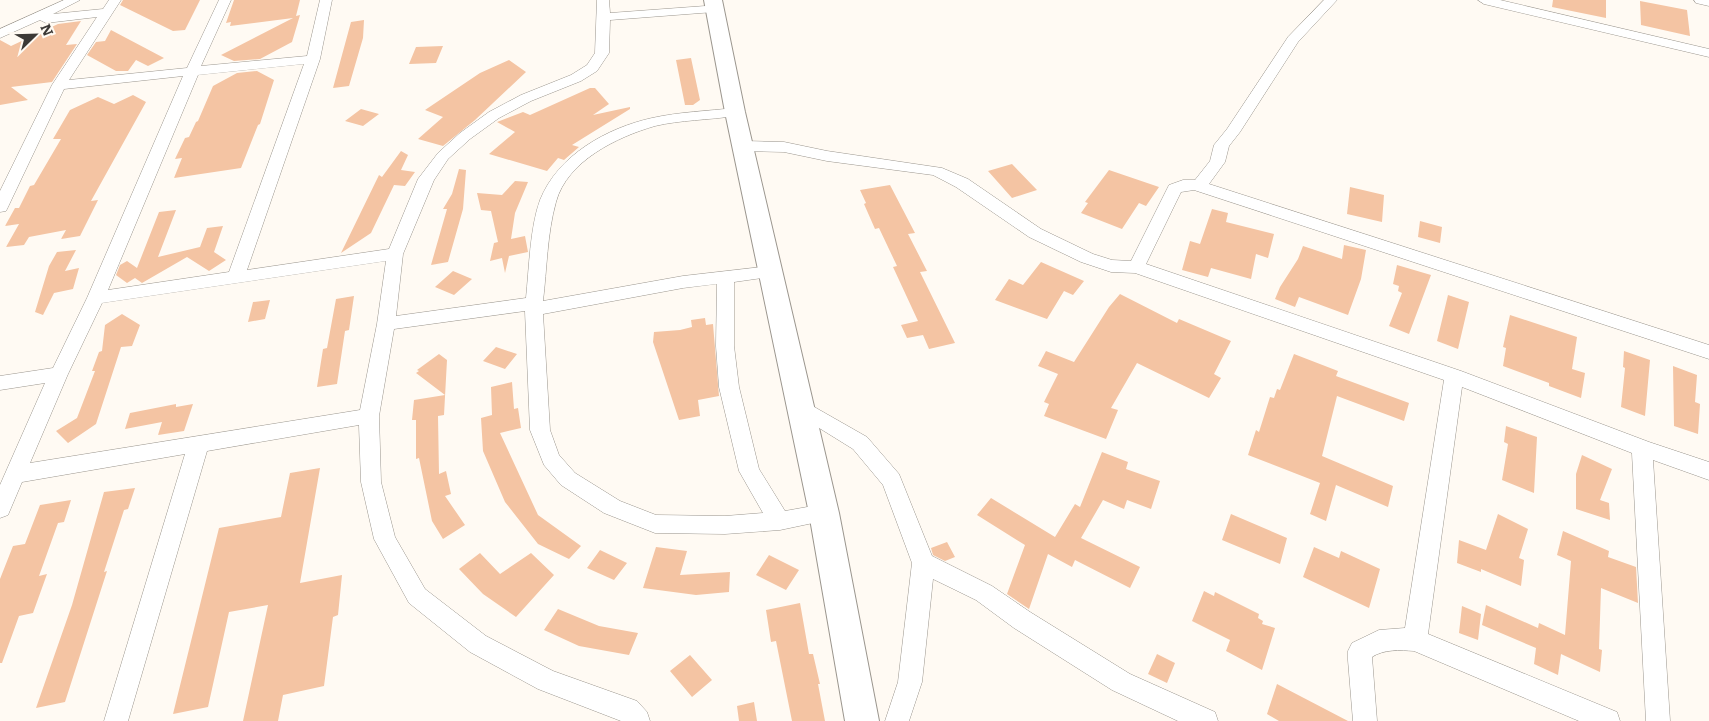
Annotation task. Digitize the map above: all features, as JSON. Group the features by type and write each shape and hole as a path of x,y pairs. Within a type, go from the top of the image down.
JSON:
{"street":[{"path":"0,34 74,0"},
{"path":"0,509 59,374 96,298 192,72 225,0"},
{"path":"236,277 312,59 326,0"},
{"path":"603,0 602,53 592,68 576,78 526,98 494,115 465,136 444,156 426,179 395,254 386,324 369,416 371,482 385,540 417,596 478,644 547,681 628,710 638,721"},
{"path":"1200,187 1205,176 1217,162 1222,145 1233,132 1293,40 1331,0"},
{"path":"1484,0 1709,53"},
{"path":"1700,0 1709,2"},
{"path":"604,17 714,4 735,112 824,513 862,721"},
{"path":"27,21 111,6"},
{"path":"0,207 59,85 111,6"},
{"path":"59,85 312,59"},
{"path":"735,112 654,122 625,132 596,146 579,158 559,179 548,201 542,233 535,306 540,430 551,459 568,478 612,507 655,524 725,526 780,521 824,513"},
{"path":"744,146 784,147 827,156 937,171 962,183 1035,232 1087,258 1111,266 1136,267 1454,376 1642,448 1709,471"},
{"path":"1136,267 1175,189 1183,185 1200,187 1709,352"},
{"path":"96,298 395,254"},
{"path":"386,324 535,306 634,290 770,272"},
{"path":"726,277 725,336 729,387 750,471 780,521"},
{"path":"0,383 59,374"},
{"path":"1415,640 1454,376"},
{"path":"802,408 860,442 892,480 923,563 910,682 896,721"},
{"path":"16,474 369,416"},
{"path":"116,721 199,443"},
{"path":"1642,448 1658,721"},
{"path":"923,563 984,593 1022,620 1121,682 1206,721"},
{"path":"1365,721 1366,712 1359,668 1360,651 1369,644 1383,640 1415,640 1608,721"}],"building":[{"path":"123,0 200,0 185,30 173,31 120,5"},
{"path":"234,0 300,0 296,16 300,15 292,42 260,59 234,61 221,55 293,18 230,26 231,22 226,23"},
{"path":"1553,0 1606,0 1606,18 1552,7"},
{"path":"1640,1 1687,10 1690,36 1641,25"},
{"path":"364,20 363,38 349,86 333,88 351,22"},
{"path":"81,21 66,45 77,44 52,82 11,87 28,100 0,105 0,40 11,46 58,24"},
{"path":"111,30 164,58 148,66 136,60 128,71 116,71 87,55 96,42 105,41"},
{"path":"443,46 436,63 409,64 416,47"},
{"path":"691,58 700,100 693,105 685,105 676,60"},
{"path":"509,60 526,72 475,120 443,146 418,139 443,117 425,110 480,73"},
{"path":"257,71 274,80 260,124 241,168 174,178 182,158 175,159 185,138 189,137 198,121 213,86 237,73"},
{"path":"590,88 595,88 609,104 593,115 630,107 630,109 572,145 579,147 564,160 558,158 547,171 489,154 515,132 497,122 523,112 530,115"},
{"path":"133,95 146,102 91,201 98,200 80,236 61,239 66,230 29,237 24,245 6,247 19,224 5,226 15,208 19,208 30,186 34,185 61,139 53,139 70,110 98,97 114,104"},
{"path":"361,109 379,114 363,126 345,121"},
{"path":"401,151 408,155 401,170 415,172 405,186 394,185 371,233 341,253 379,175 382,177"},
{"path":"1012,164 1037,190 1012,198 988,171"},
{"path":"459,169 466,170 463,209 448,262 431,265 447,209 443,209 452,194"},
{"path":"1109,170 1159,187 1146,206 1139,203 1122,229 1081,213 1088,203 1085,202"},
{"path":"515,181 528,182 515,213 511,239 525,236 528,252 509,256 505,273 502,258 490,261 494,243 498,242 491,211 481,210 477,193 502,195"},
{"path":"890,185 915,233 908,234 927,271 920,272 955,343 929,349 923,335 907,338 901,325 918,321 893,267 897,266 879,228 875,229 860,190"},
{"path":"1350,187 1384,195 1382,222 1347,214"},
{"path":"1212,209 1228,213 1226,222 1274,234 1268,258 1256,254 1251,279 1211,268 1208,277 1182,270 1190,241 1200,244"},
{"path":"176,210 158,257 200,247 207,228 223,226 214,252 226,260 209,271 187,257 142,283 135,278 127,283 116,275 120,265 127,261 137,268 159,212"},
{"path":"1420,221 1442,227 1440,243 1418,237"},
{"path":"1344,245 1366,250 1361,279 1348,315 1299,297 1295,307 1275,299 1280,287 1298,259 1303,246 1342,259"},
{"path":"76,250 65,271 79,268 73,289 54,293 43,315 35,312 49,266 57,252"},
{"path":"1041,262 1084,281 1073,295 1064,291 1047,319 995,300 1009,279 1023,285"},
{"path":"1397,265 1431,275 1409,334 1389,326 1402,293 1398,291 1399,286 1393,284"},
{"path":"453,271 472,279 454,295 435,287"},
{"path":"1120,294 1177,323 1179,319 1231,341 1214,374 1221,378 1209,398 1137,363 1111,408 1118,410 1106,439 1044,416 1049,404 1044,402 1058,374 1038,366 1046,351 1074,362 1109,307"},
{"path":"1448,295 1469,302 1458,349 1437,341"},
{"path":"354,296 349,330 345,331 337,384 317,387 323,349 327,348 336,299"},
{"path":"270,300 265,319 248,322 253,302"},
{"path":"122,314 140,325 132,346 121,347 96,424 68,443 56,431 77,418 95,371 92,371 99,352 102,351 105,325"},
{"path":"1510,315 1577,337 1572,369 1585,373 1581,398 1549,386 1549,383 1503,366 1506,348 1503,347"},
{"path":"705,318 706,325 713,324 719,396 698,400 700,416 679,420 653,342 654,332 692,327 691,320"},
{"path":"496,347 517,354 505,369 483,361"},
{"path":"1624,351 1650,360 1645,416 1621,407 1625,368 1623,367"},
{"path":"439,354 447,360 444,415 438,416 439,474 446,471 451,494 445,496 465,525 443,539 432,521 419,458 416,459 416,420 412,420 414,400 445,395 416,373 419,371 417,370"},
{"path":"1294,354 1338,371 1336,376 1409,403 1404,421 1337,396 1322,456 1393,486 1388,507 1336,485 1326,521 1310,514 1320,483 1248,455 1256,430 1259,432 1270,397 1274,398 1277,389 1280,390"},
{"path":"1673,366 1697,375 1695,402 1700,404 1698,434 1674,426"},
{"path":"512,382 514,409 518,408 521,428 500,433 538,515 581,546 569,559 538,544 505,502 483,451 481,418 492,415 491,387"},
{"path":"176,404 176,407 193,404 184,431 158,435 162,422 125,429 130,413"},
{"path":"1506,426 1537,437 1534,493 1502,480 1508,444 1504,442"},
{"path":"1102,452 1128,462 1126,469 1160,481 1151,509 1127,500 1124,509 1103,500 1081,538 1140,567 1130,588 1075,560 1072,567 1048,554 1029,609 1007,594 1025,545 977,515 991,498 1055,537 1075,504 1080,507"},
{"path":"1582,455 1612,469 1600,500 1609,503 1610,520 1576,509 1576,474"},
{"path":"320,468 300,583 342,575 338,615 333,617 324,686 283,695 278,721 243,721 268,605 229,612 208,707 173,714 219,528 281,517 290,473"},
{"path":"135,488 128,509 124,510 104,572 107,571 65,702 36,708 72,605 104,492"},
{"path":"71,500 64,522 58,523 39,576 47,574 33,613 19,616 2,663 0,663 0,579 13,546 25,544 40,505"},
{"path":"1231,514 1287,538 1280,564 1222,540"},
{"path":"1498,514 1528,529 1519,558 1524,560 1521,586 1481,569 1481,572 1457,563 1459,540 1486,550"},
{"path":"1563,531 1609,551 1608,557 1636,567 1638,603 1601,588 1599,649 1602,650 1600,672 1561,654 1558,675 1534,664 1536,648 1482,625 1486,605 1538,628 1539,623 1565,635 1571,561 1557,555"},
{"path":"947,542 955,557 945,561 933,555 931,548"},
{"path":"656,547 687,551 680,575 730,572 729,592 696,595 643,588"},
{"path":"1314,547 1339,558 1341,551 1380,569 1369,608 1303,577"},
{"path":"600,550 627,563 614,580 587,568"},
{"path":"480,553 500,574 531,553 554,575 516,617 483,594 459,569"},
{"path":"769,555 799,570 786,590 756,575"},
{"path":"1204,591 1214,596 1215,592 1259,614 1258,618 1263,621 1262,624 1275,628 1262,670 1226,651 1230,640 1192,621"},
{"path":"800,603 809,654 813,654 820,684 818,684 825,721 792,721 776,641 771,642 766,610"},
{"path":"1462,606 1481,614 1478,640 1459,633"},
{"path":"558,609 599,626 638,633 629,655 579,646 544,630"},
{"path":"1157,654 1175,663 1167,683 1148,674"},
{"path":"690,655 712,680 692,697 670,671"},
{"path":"1277,684 1348,721 1279,721 1267,714"},
{"path":"754,702 757,721 739,721 737,706"}]}
